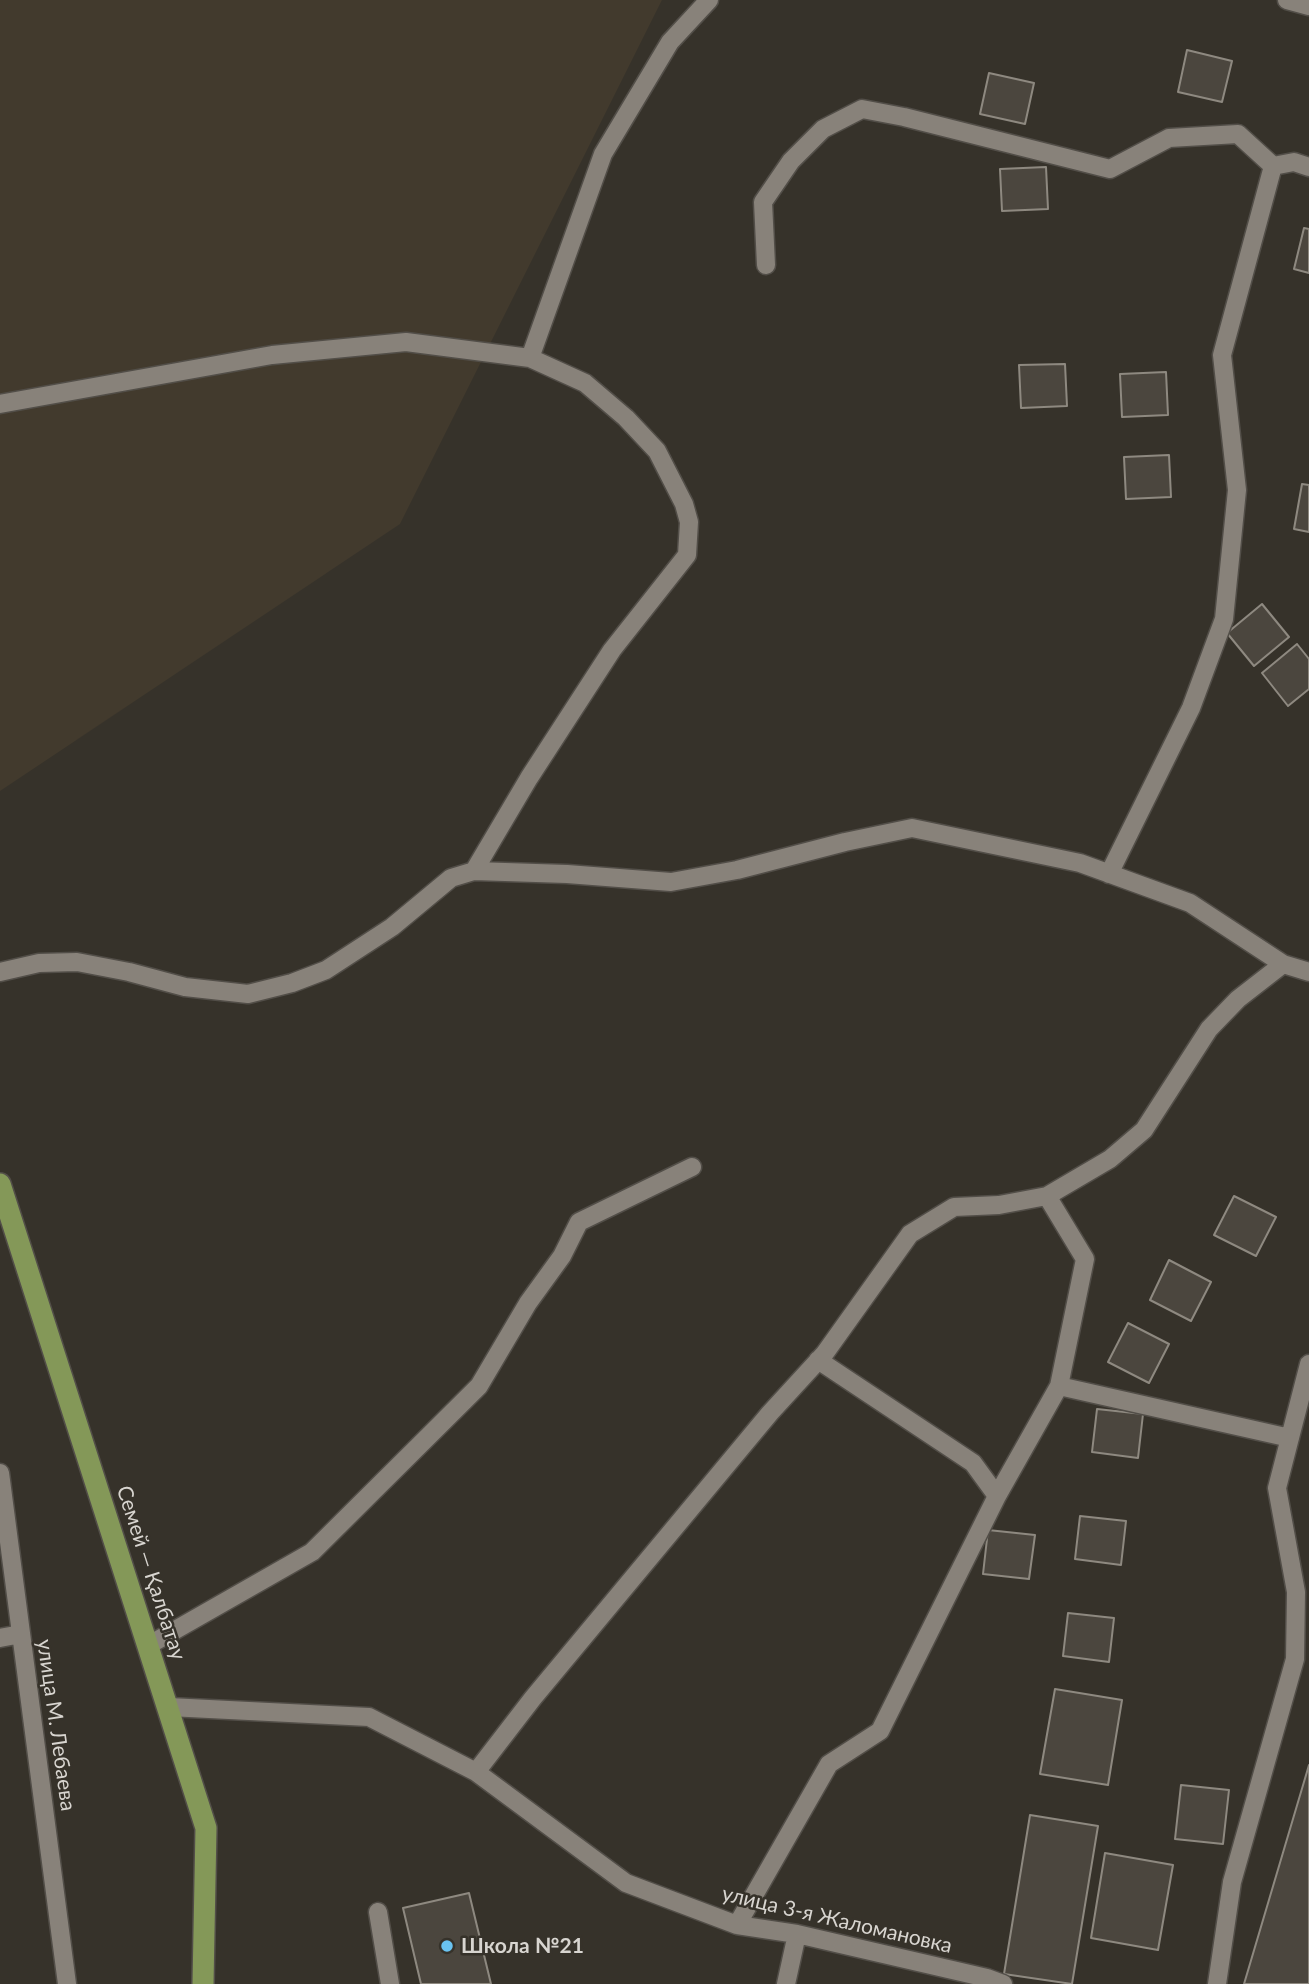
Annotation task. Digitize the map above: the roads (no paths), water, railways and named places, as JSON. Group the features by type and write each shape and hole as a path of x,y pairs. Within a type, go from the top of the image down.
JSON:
{"highway":[{"name":"Семей — Қалбатау","path":"0,1184 206,1828 203,1984"}],"street":[{"path":"530,358 603,154 670,42 709,0"},
{"path":"1287,0 1309,6"},
{"path":"766,265 763,202 791,161 822,129 862,109 904,117 1110,169 1169,138 1238,134 1273,166"},
{"path":"1273,166 1294,162 1309,167"},
{"path":"1109,874 1191,709 1224,619 1237,490 1222,355 1273,166"},
{"path":"0,404 272,355 406,342 530,358 585,383 626,418 657,451 684,504 689,522 687,555 612,650 529,778 474,870"},
{"path":"0,972 39,963 77,962 129,972 185,988 248,994 292,984 327,970 392,927 451,878 474,870 671,882 737,870 912,828 1080,863 1190,903 1283,964 1309,972"},
{"path":"476,1772 533,1698 761,1423 818,1360 910,1234 954,1207 999,1205 1047,1196 1110,1159 1144,1130 1209,1029 1238,999 1283,964"},
{"path":"149,1645 313,1552 479,1386 528,1303 562,1256 579,1222 692,1167"},
{"path":"737,1926 829,1764 880,1731 997,1496 1059,1386 1086,1259 1047,1196"},
{"path":"818,1360 973,1463 997,1496"},
{"path":"1217,1984 1233,1882 1295,1659 1296,1592 1277,1488 1309,1364"},
{"path":"1059,1386 1290,1438"},
{"name":"улица М. Лебаева","path":"0,1473 67,1984"},
{"path":"0,1638 21,1634"},
{"name":"улица 3-я Жаломановка","path":"169,1707 369,1717 476,1772 626,1883 737,1926 797,1934 992,1982"},
{"path":"378,1912 390,1984"},
{"path":"786,1984 797,1934"}],"place":[{"name":"Школа №21","path":"447,1946"}]}
